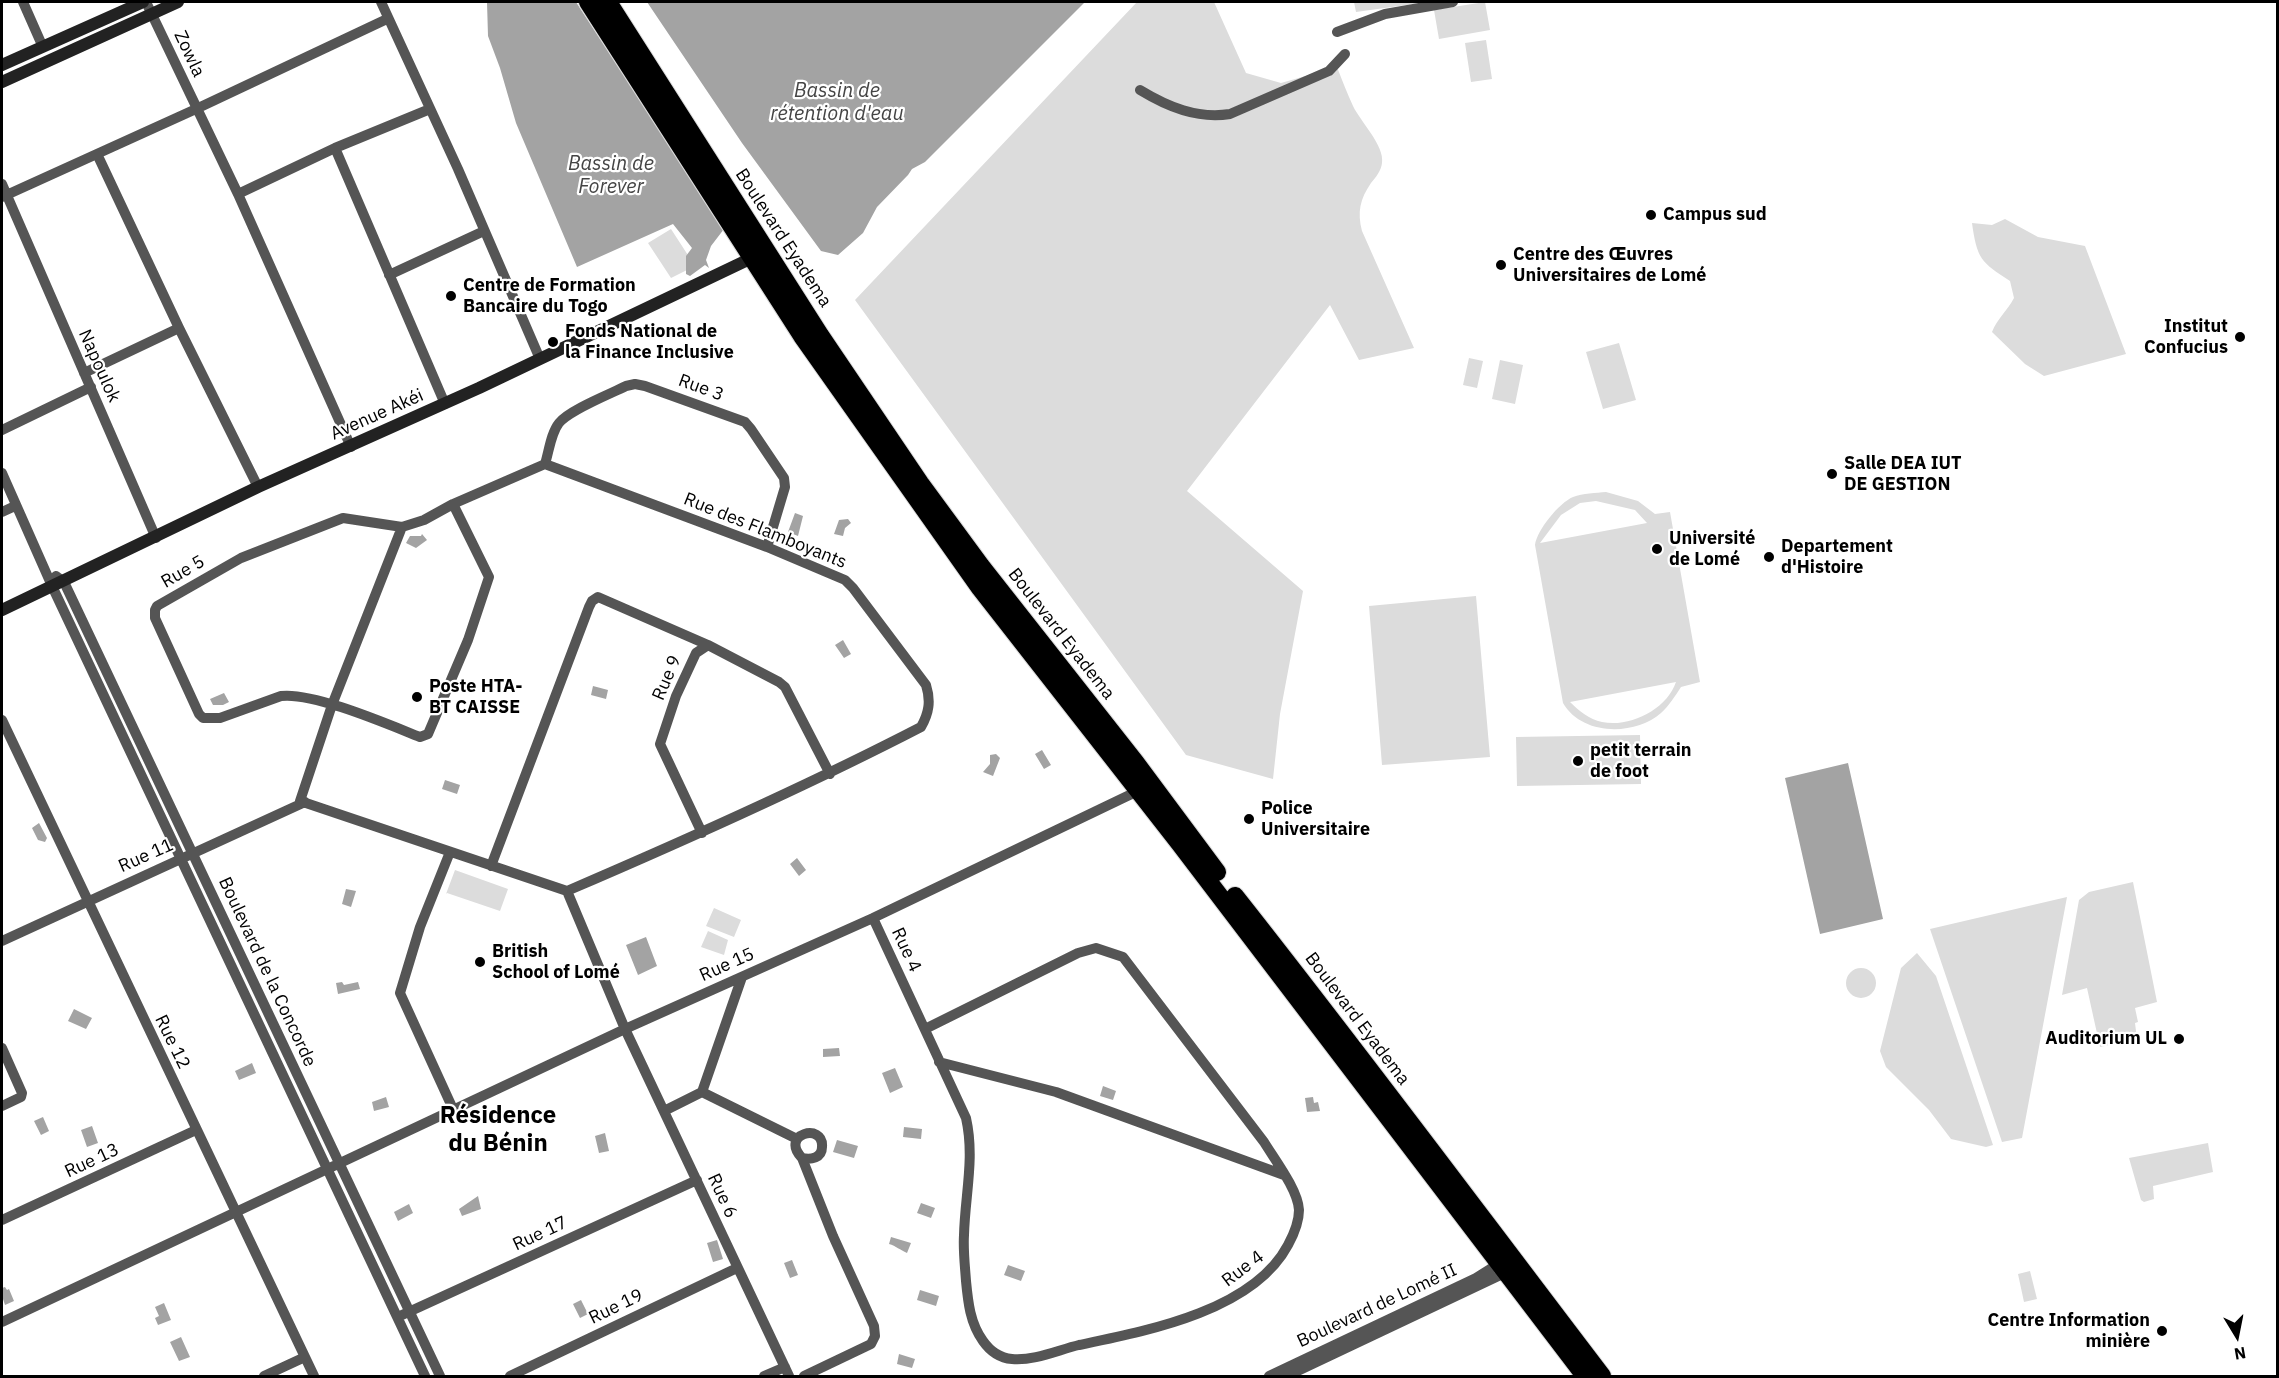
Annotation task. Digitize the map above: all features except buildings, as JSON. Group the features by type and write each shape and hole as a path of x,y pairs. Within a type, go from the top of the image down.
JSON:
{"highway":[{"path":"588,2 759,254"},
{"name":"Boulevard Eyadema","path":"608,2 759,254 826,344 920,483 1146,788 1218,874 1329,1016 1438,1163 1508,1265 1602,1377"},
{"path":"1508,1265 1584,1377"}],"main road":[{"path":"2,65 42,45 147,5 178,2"},
{"path":"2,82 147,5"},
{"name":"Avenue Akéi","path":"2,610 258,487 445,404 759,254"}],"street":[{"path":"23,2 42,45"},
{"path":"381,2 540,359"},
{"path":"1337,32 1385,14 1453,2"},
{"name":"Zowla","path":"147,5 238,194 351,447"},
{"path":"3,192 97,154 387,19"},
{"path":"1140,90 1182,111 1215,116 1230,114 1329,71 1345,54"},
{"path":"238,194 335,148 430,109"},
{"path":"335,148 445,404"},
{"path":"97,154 179,328 258,487"},
{"name":"Napoulok","path":"3,192 12,207 45,288 156,538"},
{"path":"389,275 484,231"},
{"path":"84,373 179,328"},
{"name":"Rue 3","path":"545,464 558,424 566,416 626,386 635,384 645,386 716,411 745,422 784,478 785,487 767,547"},
{"path":"2,430 90,387"},
{"path":"545,464 453,504 424,520 402,527 332,705 300,801 567,891"},
{"name":"Rue des Flamboyants","path":"545,464 767,547 844,580 853,588 926,685 930,697 929,708 921,727 830,774 702,833 567,891"},
{"path":"2,473 46,570 58,584"},
{"path":"332,705 420,736 428,734 432,728 468,640 489,577 453,504"},
{"path":"2,512 15,506"},
{"name":"Rue 5","path":"332,705 289,695 280,696 220,718 203,718 199,714 165,639 155,610 162,603 241,558 343,518 402,527"},
{"name":"Boulevard de la Concorde","path":"58,584 192,854 440,1377"},
{"name":"Boulevard de la Concorde","path":"58,584 181,858 425,1377"},
{"path":"491,866 592,601 598,597 606,600 708,645"},
{"name":"Rue 9","path":"702,833 660,744 676,696 696,653 708,645 785,687 830,774"},
{"name":"Rue 12","path":"2,720 314,1377"},
{"name":"Rue 15","path":"2,1322 625,1029 873,918 1146,788"},
{"name":"Rue 11","path":"2,941 305,802"},
{"path":"450,852 420,927 400,993 453,1109"},
{"name":"Rue 6","path":"567,891 625,1029 787,1372"},
{"name":"Rue 4","path":"873,918 966,1118 971,1160 963,1237 969,1312 981,1339 992,1352 1011,1359 1025,1358 1101,1341 1195,1315 1250,1288 1279,1262 1295,1232 1299,1208 1284,1175 1264,1142 1123,957 1096,948 1078,952 925,1029"},
{"path":"664,1111 702,1092 742,976"},
{"path":"2,1048 22,1094 21,1097 2,1106"},
{"path":"939,1062 1056,1092 1284,1175"},
{"path":"702,1092 797,1139"},
{"name":"Rue 13","path":"2,1220 196,1130"},
{"path":"802,1158 810,1160 818,1157 822,1150 822,1142 818,1135 810,1132 802,1134 795,1146 874,1326 875,1336 871,1344 804,1377"},
{"name":"Rue 17","path":"397,1316 697,1180"},
{"name":"Boulevard de Lomé II","path":"1269,1377 1476,1278 1508,1265"},
{"name":"Boulevard de Lomé II","path":"1287,1377 1508,1265"},
{"name":"Rue 19","path":"510,1377 737,1268"},
{"path":"264,1377 305,1357"},
{"path":"764,1377 787,1372"}],"shaded area":[{"path":"1137,2 1214,2 1246,73 1281,83 1337,67 1356,112 1376,141 1382,156 1379,171 1362,200 1360,224 1414,348 1359,360 1330,305 1187,491 1303,591 1280,714 1273,779 1186,755 855,300"},
{"path":"1354,2 1428,2 1356,12"},
{"path":"1485,2 1490,30 1439,39 1434,10"},
{"path":"1486,40 1492,79 1471,82 1465,43"},
{"path":"2005,219 2038,237 2085,246 2126,354 2044,376 2025,364 1992,332 2014,298 2010,281 1982,258 1976,245 1972,223 1992,225"},
{"path":"671,229 695,266 671,278 648,243"},
{"path":"1619,343 1636,400 1603,409 1586,352"},
{"path":"1469,358 1483,361 1477,388 1463,385"},
{"path":"1500,360 1523,365 1515,404 1492,399"},
{"path":"1606,492 1638,501 1655,514 1670,512 1700,682 1681,687 1664,710 1650,721 1624,729 1596,727 1583,722 1563,703 1535,545 1544,525 1567,500 1581,495","holes":["1596,501 1635,510 1647,523 1540,543 1561,515 1580,503","1676,682 1665,700 1656,708 1624,722 1597,721 1570,702"]},
{"path":"1476,596 1490,757 1382,765 1369,606"},
{"name":"petit terrain de foot","path":"1640,735 1641,784 1517,786 1516,737"},
{"path":"455,870 508,889 500,911 446,894"},
{"path":"2133,882 2157,1002 2135,1008 2138,1022 2135,1023 2137,1039 2100,1047 2087,988 2062,995 2079,900 2089,892"},
{"path":"2067,897 2022,1138 2002,1142 1930,929"},
{"path":"714,908 741,920 734,937 706,926"},
{"path":"708,931 728,940 724,955 701,947"},
{"path":"1917,953 1936,976 1993,1145 1986,1147 1951,1139 1929,1110 1886,1067 1880,1051 1901,968"},
{"path":"1861,968 1872,972 1876,983 1872,994 1861,998 1850,994 1846,983 1850,972"},
{"path":"2208,1143 2213,1172 2153,1186 2154,1199 2144,1202 2141,1200 2129,1158"},
{"path":"2030,1271 2037,1299 2024,1302 2018,1274"}],"water":[{"name":"Bassin de Forever","path":"487,2 576,2 724,229 711,246 706,260 709,268 705,265 690,276 686,274 686,256 692,248 673,224 577,267 516,123 488,36"},
{"name":"Bassin de rétention d'eau","path":"647,2 1085,2 925,162 912,169 877,207 863,233 838,255 821,251 742,143"},
{"path":"795,513 803,516 798,536 788,532"},
{"path":"848,519 851,523 845,528 843,536 834,534 839,520"},
{"path":"422,534 427,540 416,548 406,543 410,536 421,536"},
{"path":"843,640 851,654 844,658 835,645"},
{"path":"593,686 608,690 606,699 591,695"},
{"path":"224,693 229,702 223,705 213,705 210,699"},
{"path":"1042,750 1051,765 1044,769 1035,754"},
{"path":"996,754 1000,758 993,776 983,772 990,764 990,755"},
{"path":"1848,763 1883,919 1820,934 1785,778"},
{"path":"445,780 460,785 457,794 442,789"},
{"path":"39,823 47,838 45,842 38,840 32,828"},
{"path":"797,858 806,870 799,876 790,864"},
{"path":"346,889 356,891 351,907 342,904"},
{"path":"646,937 657,966 638,975 626,945"},
{"path":"342,982 344,985 358,982 360,989 338,994 336,983"},
{"path":"74,1009 92,1018 86,1029 68,1021"},
{"path":"839,1048 840,1056 823,1057 823,1049"},
{"path":"252,1063 256,1073 239,1080 235,1071"},
{"path":"895,1068 903,1087 890,1093 882,1073"},
{"path":"1103,1086 1116,1091 1113,1100 1100,1096"},
{"path":"386,1097 389,1107 374,1111 372,1102"},
{"path":"1313,1097 1314,1103 1318,1102 1320,1111 1307,1112 1305,1098"},
{"path":"43,1117 49,1131 41,1135 34,1121"},
{"path":"92,1126 98,1143 87,1147 81,1130"},
{"path":"904,1127 922,1129 921,1139 903,1137"},
{"path":"605,1133 609,1151 599,1153 595,1136"},
{"path":"837,1140 858,1146 854,1158 833,1152"},
{"path":"478,1196 481,1209 462,1216 459,1209"},
{"path":"921,1203 935,1208 931,1218 917,1213"},
{"path":"409,1204 413,1213 398,1221 394,1212"},
{"path":"891,1237 911,1243 907,1253 889,1244"},
{"path":"717,1240 723,1259 713,1262 707,1243"},
{"path":"792,1260 798,1275 790,1278 784,1263"},
{"path":"1008,1265 1025,1271 1021,1281 1004,1275"},
{"path":"2,1288 9,1289 14,1301 5,1305"},
{"path":"920,1290 939,1296 936,1306 917,1300"},
{"path":"581,1300 588,1314 580,1318 573,1304"},
{"path":"164,1303 171,1320 158,1325 155,1318 159,1316 155,1307"},
{"path":"181,1337 190,1357 179,1361 170,1342"},
{"path":"899,1354 915,1359 912,1368 897,1364"}],"place":[{"name":"Campus sud","path":"1651,215"},
{"name":"Centre des Œuvres Universitaires de Lomé","path":"1501,265"},
{"name":"Centre de Formation Bancaire du Togo","path":"451,296"},
{"name":"Institut Confucius","path":"2240,337"},
{"name":"Fonds National de la Finance Inclusive","path":"553,342"},
{"name":"Salle DEA IUT DE GESTION","path":"1832,474"},
{"name":"Université de Lomé","path":"1657,549"},
{"name":"Departement d'Histoire","path":"1769,557"},
{"name":"Poste HTA- BT CAISSE","path":"417,697"},
{"name":"petit terrain de foot","path":"1578,761"},
{"name":"Police Universitaire","path":"1249,819"},
{"name":"British School of Lomé","path":"480,962"},
{"name":"Auditorium UL","path":"2179,1039"},
{"name":"Centre Information minière","path":"2162,1331"}],"district":[{"name":"Résidence du Bénin","path":"498,1130"}]}
